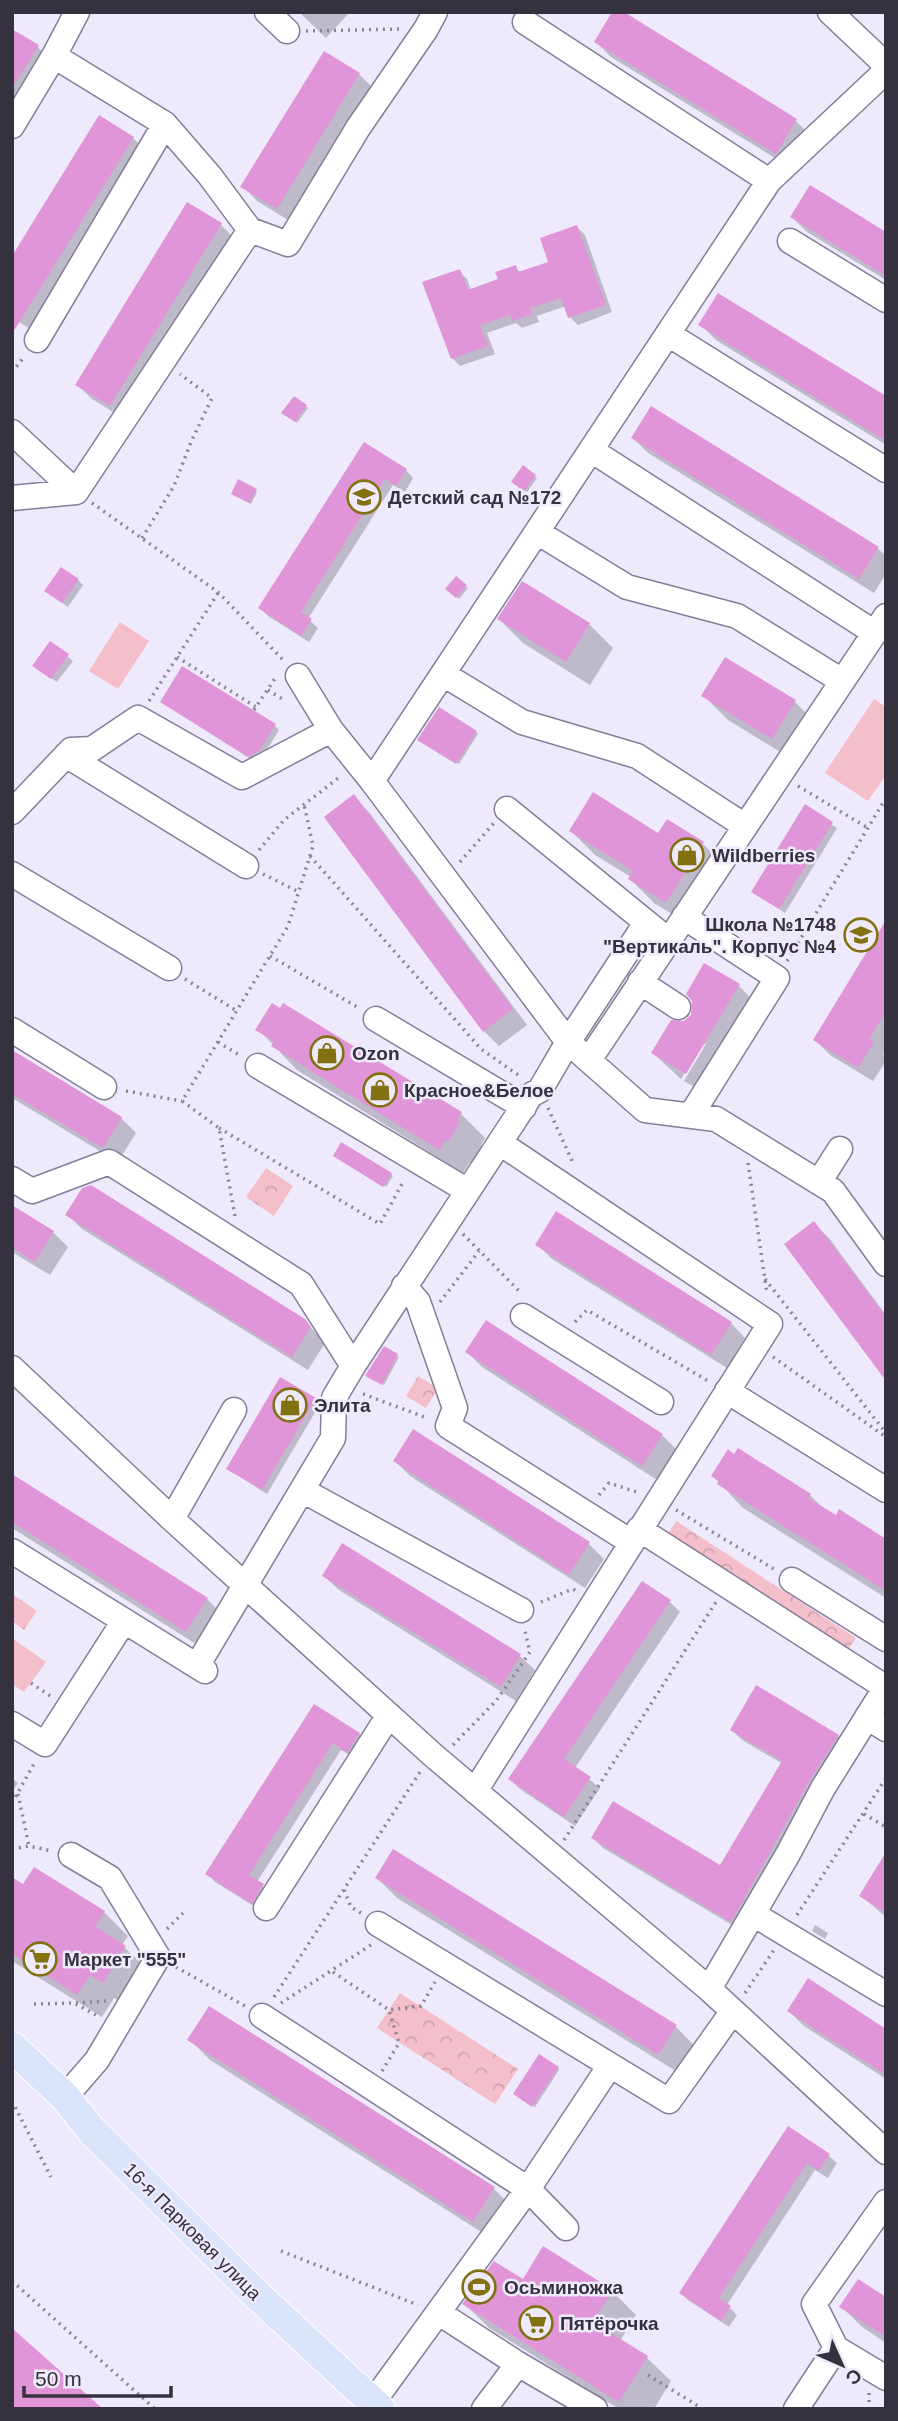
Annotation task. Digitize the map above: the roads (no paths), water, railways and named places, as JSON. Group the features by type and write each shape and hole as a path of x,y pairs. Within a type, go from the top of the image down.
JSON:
{"main road":[{"name":"16-я Парковая улица","path":"16,2058 65,2097 92,2132 258,2296 377,2406"}],"street":[{"path":"12,126 77,12"},
{"path":"267,12 287,31"},
{"path":"830,12 886,65"},
{"path":"54,56 165,124 210,176 250,230 288,244 358,128 431,21"},
{"path":"525,22 769,181"},
{"path":"365,772 443,674 769,181 886,71"},
{"path":"37,340 165,124"},
{"path":"76,492 250,230"},
{"path":"790,241 886,300"},
{"path":"668,334 886,470"},
{"path":"12,432 76,492"},
{"path":"589,1060 880,624 591,450"},
{"path":"12,498 76,492"},
{"path":"537,532 627,587 737,615 842,681"},
{"path":"292,669 331,730 568,1042 645,1110 716,1119 833,1191 886,1264"},
{"path":"443,674 522,722 637,756 745,826"},
{"path":"12,812 71,750 92,749 138,718 243,777 331,730"},
{"path":"66,755 246,866"},
{"path":"507,808 668,941"},
{"path":"12,874 169,968"},
{"path":"684,917 777,978 691,1115"},
{"path":"12,1551 201,1669 332,1438 334,1398 347,1376 646,923"},
{"path":"640,982 678,1007"},
{"path":"376,1019 532,1099"},
{"path":"12,1030 104,1087"},
{"path":"258,1066 468,1191"},
{"path":"475,1791 770,1324 500,1143"},
{"path":"819,1182 840,1149"},
{"path":"12,1179 32,1191 109,1162 301,1284 347,1376"},
{"path":"404,1286 418,1303 455,1408 448,1426 584,1513 635,1536 727,1586 886,1687 876,1723 823,1788 709,1989"},
{"path":"523,1316 661,1402"},
{"path":"12,1368 389,1715 709,1989 878,2152"},
{"path":"727,1391 886,1490"},
{"path":"172,1518 234,1410"},
{"path":"302,1490 521,1610"},
{"path":"792,1580 886,1639"},
{"path":"12,1724 45,1744 124,1620"},
{"path":"266,1908 389,1715"},
{"path":"65,2097 97,2060 158,1957 110,1878 71,1855"},
{"path":"753,1914 886,1994"},
{"path":"384,1927 609,2067 669,2101 733,2011"},
{"path":"262,2016 528,2189 566,2228"},
{"path":"377,2406 609,2067"},
{"path":"886,2203 814,2304 836,2348 886,2378"},
{"path":"439,2313 518,2364 596,2409"},
{"path":"796,2409 836,2348"},
{"path":"484,2409 518,2364"}],"place":[{"name":"Детский сад №172","path":"364,497"},
{"name":"Wildberries","path":"687,855"},
{"name":"Школа №1748 \"Вертикаль\". Корпус №4","path":"861,935"},
{"name":"Ozon","path":"327,1053"},
{"name":"Красное&Белое","path":"380,1090"},
{"name":"Элита","path":"290,1405"},
{"name":"Маркет \"555\"","path":"40,1959"},
{"name":"Осьминожка","path":"479,2287"},
{"name":"Пятёрочка","path":"536,2323"}]}
